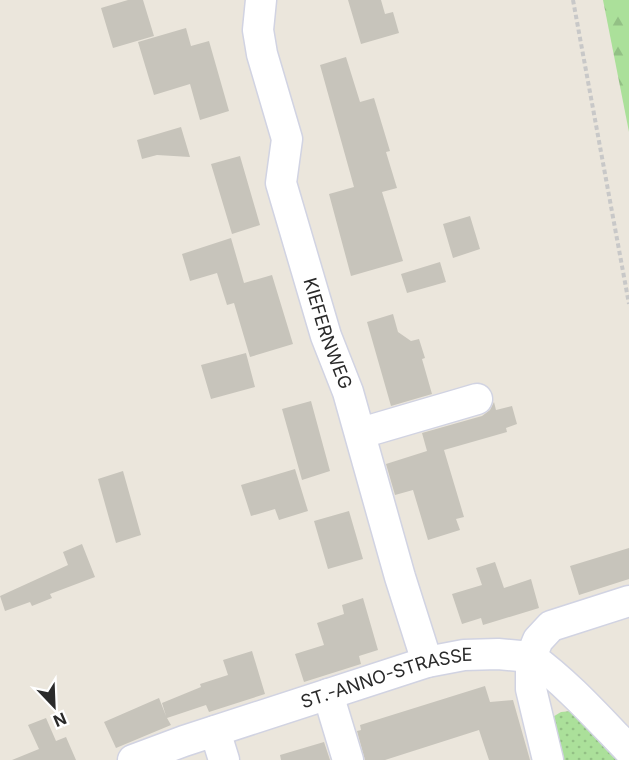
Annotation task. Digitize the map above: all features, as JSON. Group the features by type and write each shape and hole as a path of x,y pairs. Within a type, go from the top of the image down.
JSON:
{"street":[{"name":"KIEFERNWEG","path":"261,0 258,30 262,54 287,139 281,183 326,336 361,433 400,578 427,662"},
{"path":"361,433 477,399"},
{"path":"548,760 531,689 531,657 538,640 551,626 629,602"},
{"name":"ST.-ANNO-STRASSE","path":"132,760 427,662 464,655 498,654 531,657"},
{"path":"531,657 554,673 629,750"},
{"path":"328,694 348,760"},
{"path":"215,731 225,760"}],"path":[{"path":"573,0 629,304"}],"green space":[{"path":"603,0 629,0 629,132"},
{"path":"572,711 615,752 616,760 562,760 551,718 561,712"}],"building":[{"path":"128,0 143,0 154,36 113,48 101,8"},
{"path":"348,0 381,0 385,14 393,12 399,33 361,44"},
{"path":"186,28 191,46 209,41 229,111 200,120 190,84 154,95 138,42"},
{"path":"346,57 360,102 374,98 390,151 386,152 397,188 382,192 403,261 351,276 329,194 354,187 320,65"},
{"path":"181,127 190,157 157,155 142,159 137,140"},
{"path":"240,156 260,225 232,234 211,164"},
{"path":"470,216 480,249 453,258 443,224"},
{"path":"231,238 244,283 272,275 293,344 250,357 234,303 227,305 217,273 190,281 182,254"},
{"path":"440,262 446,282 407,293 401,274"},
{"path":"393,314 398,332 411,341 419,339 432,394 391,406 367,322"},
{"path":"246,353 255,387 211,399 201,365"},
{"path":"311,401 330,471 302,480 282,409"},
{"path":"494,402 496,410 512,406 517,424 506,428 507,432 444,450 464,517 456,519 460,530 428,540 413,490 395,495 386,464 427,451 422,433 482,416 490,410"},
{"path":"295,469 308,511 279,520 275,509 251,516 241,485"},
{"path":"123,471 141,535 116,543 98,479"},
{"path":"349,511 363,559 328,569 314,521"},
{"path":"82,544 95,577 50,594 52,598 32,606 30,602 5,611 0,596 68,565 63,552"},
{"path":"629,548 629,579 579,595 570,566"},
{"path":"495,562 504,588 531,579 539,608 483,625 481,618 462,624 452,594 482,585 476,568"},
{"path":"363,598 378,650 359,656 361,664 304,682 295,654 324,645 317,623 344,614 342,605"},
{"path":"252,651 265,694 209,712 206,705 167,718 171,725 116,748 104,722 159,698 166,716 162,703 201,687 200,684 228,675 223,660"},
{"path":"485,686 490,702 513,700 530,760 489,760 479,730 385,760 365,760 357,731 361,730 360,725"},
{"path":"46,718 56,741 66,737 76,760 12,760 39,749 28,725"},
{"path":"324,742 330,760 281,760 280,755"}]}
